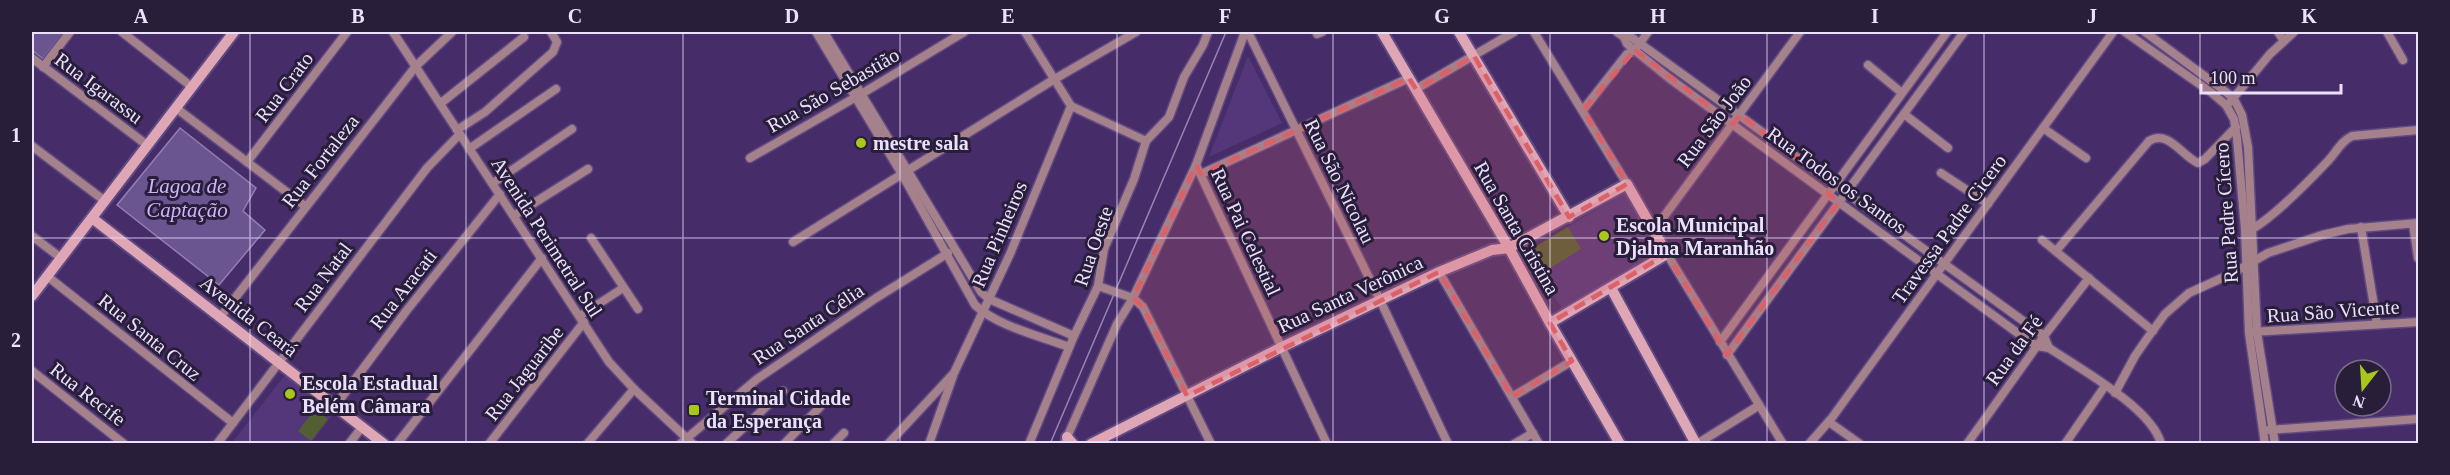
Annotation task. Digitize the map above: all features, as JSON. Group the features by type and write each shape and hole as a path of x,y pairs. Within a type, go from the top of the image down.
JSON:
{"main road":[{"path":"32,296 234,32"},
{"name":"Rua Santa Cristina","path":"1382,32 1509,248 1620,444"},
{"path":"1459,32 1569,217"},
{"path":"1550,323 1667,254 1627,184"},
{"name":"Rua Santa Verônica","path":"1093,443 1282,347 1439,272 1491,250 1509,248 1627,184"},
{"name":"Avenida Ceará","path":"92,218 384,444"},
{"path":"1611,288 1696,444"}],"street":[{"path":"43,67 70,32"},
{"path":"122,32 192,87"},
{"name":"Rua Crato","path":"247,162 347,32"},
{"name":"Avenida Perimetral Sul","path":"393,32 515,215 609,362 687,441"},
{"name":"Rua Fortaleza","path":"221,316 416,66 452,32"},
{"name":"Rua Natal","path":"218,444 427,168 458,132 485,112 553,52 557,42 551,32"},
{"path":"816,32 860,95"},
{"path":"824,32 906,173 956,249 974,282 989,299 1074,336"},
{"name":"Rua São Sebastião","path":"750,158 964,32"},
{"path":"1024,32 1071,106 1146,141"},
{"path":"793,242 1053,80 1136,32"},
{"name":"Rua Oeste","path":"1029,444 1069,347 1098,286 1104,249 1134,179 1146,141 1169,117 1184,77 1208,32"},
{"path":"1068,441 1117,324 1133,298 1196,165 1246,32"},
{"name":"Rua São Nicolau","path":"1246,32 1380,300 1448,444"},
{"path":"1416,89 1514,32"},
{"path":"1534,32 1627,184"},
{"path":"1583,110 1648,32"},
{"name":"Rua São João","path":"1654,230 1800,32"},
{"path":"1720,342 1947,32"},
{"path":"1727,355 1964,32"},
{"name":"Travessa Padre Cicero","path":"1809,444 1829,422 2113,32"},
{"name":"Rua Padre Cícero","path":"2126,32 2226,105 2236,127 2251,264 2253,332 2265,444"},
{"path":"2145,32 2234,99"},
{"path":"2278,32 2284,41"},
{"path":"2226,105 2294,32"},
{"path":"2387,32 2403,60"},
{"path":"1627,36 1634,49"},
{"name":"Rua Todos os Santos","path":"1627,36 1634,49 1733,124 2037,346"},
{"path":"441,103 524,37"},
{"name":"Rua Todos os Santos","path":"1634,49 1740,115 2044,336"},
{"name":"Rua Igarassu","path":"32,58 147,145"},
{"path":"1868,65 1902,93"},
{"path":"1917,72 1929,80"},
{"path":"1201,174 1409,78"},
{"path":"469,149 556,89"},
{"name":"Rua Padre Cícero","path":"2234,99 2242,115 2248,147 2254,228 2251,264"},
{"name":"Rua Pinheiros","path":"929,444 954,373 984,313 1071,106"},
{"path":"176,108 305,206"},
{"path":"1904,114 1948,148"},
{"path":"2056,251 2154,137 2169,141 2199,163 2236,127"},
{"path":"2043,128 2086,158"},
{"path":"494,183 572,129"},
{"path":"2254,228 2274,213 2324,166 2345,139 2352,136 2418,130"},
{"path":"32,146 105,201"},
{"name":"Rua Pai Celestial","path":"1196,165 1327,444"},
{"path":"515,215 588,169"},
{"path":"906,173 969,296 984,313 1069,347"},
{"path":"1941,173 1988,204"},
{"name":"Rua Aracati","path":"335,406 407,310 500,194"},
{"path":"2115,393 2135,356 2176,303 2188,293 2251,264 2268,253 2322,235 2361,227 2416,224 2418,258"},
{"path":"2361,227 2377,324"},
{"path":"32,236 61,258"},
{"path":"591,238 638,309"},
{"path":"2043,240 2153,331"},
{"name":"Rua Santa Célia","path":"687,441 766,373 866,304 956,249"},
{"path":"1667,254 1783,444"},
{"path":"397,444 542,258"},
{"path":"1439,272 1539,444"},
{"name":"Rua Santa Cruz","path":"47,276 233,423"},
{"name":"Rua da Fé","path":"1967,444 2044,336 2089,278"},
{"path":"1098,286 1133,298 1143,307 1211,444"},
{"name":"Rua Jaguaribe","path":"489,444 582,319 622,288"},
{"name":"Rua São Vicente","path":"2253,332 2418,322"},
{"name":"Rua Padre Cícero","path":"2253,332 2275,444"},
{"path":"2044,336 2049,348"},
{"path":"2037,346 2049,348 2131,404 2153,425 2161,444"},
{"path":"1512,397 1572,361"},
{"name":"Rua Recife","path":"32,371 124,444"},
{"name":"Rua Pinheiros","path":"893,442 954,373"},
{"path":"2065,444 2105,386"},
{"path":"587,444 634,389"},
{"path":"726,444 783,391"},
{"path":"1696,444 1758,406"},
{"path":"784,444 820,407"},
{"path":"2263,431 2418,419"},
{"path":"1829,422 1860,444"},
{"path":"349,444 362,427"},
{"path":"833,444 844,433"},
{"path":"1514,444 1533,433"}],"highlighted area":[{"path":"1635,50 1733,124 1740,115 1835,184 1828,194 1839,202 1727,355 1667,254 1550,323 1572,361 1512,397 1439,272 1187,396 1143,307 1133,298 1196,165 1201,174 1409,78 1416,89 1474,56 1569,217 1627,184 1583,110"}],"shaded area":[{"path":"1248,56 1282,123 1209,157"},
{"name":"Escola Municipal Djalma Maranhão","path":"1627,191 1663,250 1562,309 1527,252"},
{"name":"Escola Estadual Belém Câmara","path":"285,375 334,413 311,443 231,444"}],"green space":[{"path":"1568,227 1581,249 1544,272 1530,250"},
{"path":"315,409 328,419 311,441 298,431"}],"water":[{"path":"32,32 64,32 43,59 32,50"},
{"name":"Lagoa de Captação","path":"180,128 256,188 243,211 265,230 219,285 117,205"}],"tram line":[{"path":"1050,444 1226,32"}],"place":[{"name":"mestre sala","path":"861,143"},
{"name":"Escola Municipal Djalma Maranhão","path":"1604,236"},
{"name":"Escola Estadual Belém Câmara","path":"290,394"},
{"name":"Terminal Cidade da Esperança","path":"694,410"}]}
